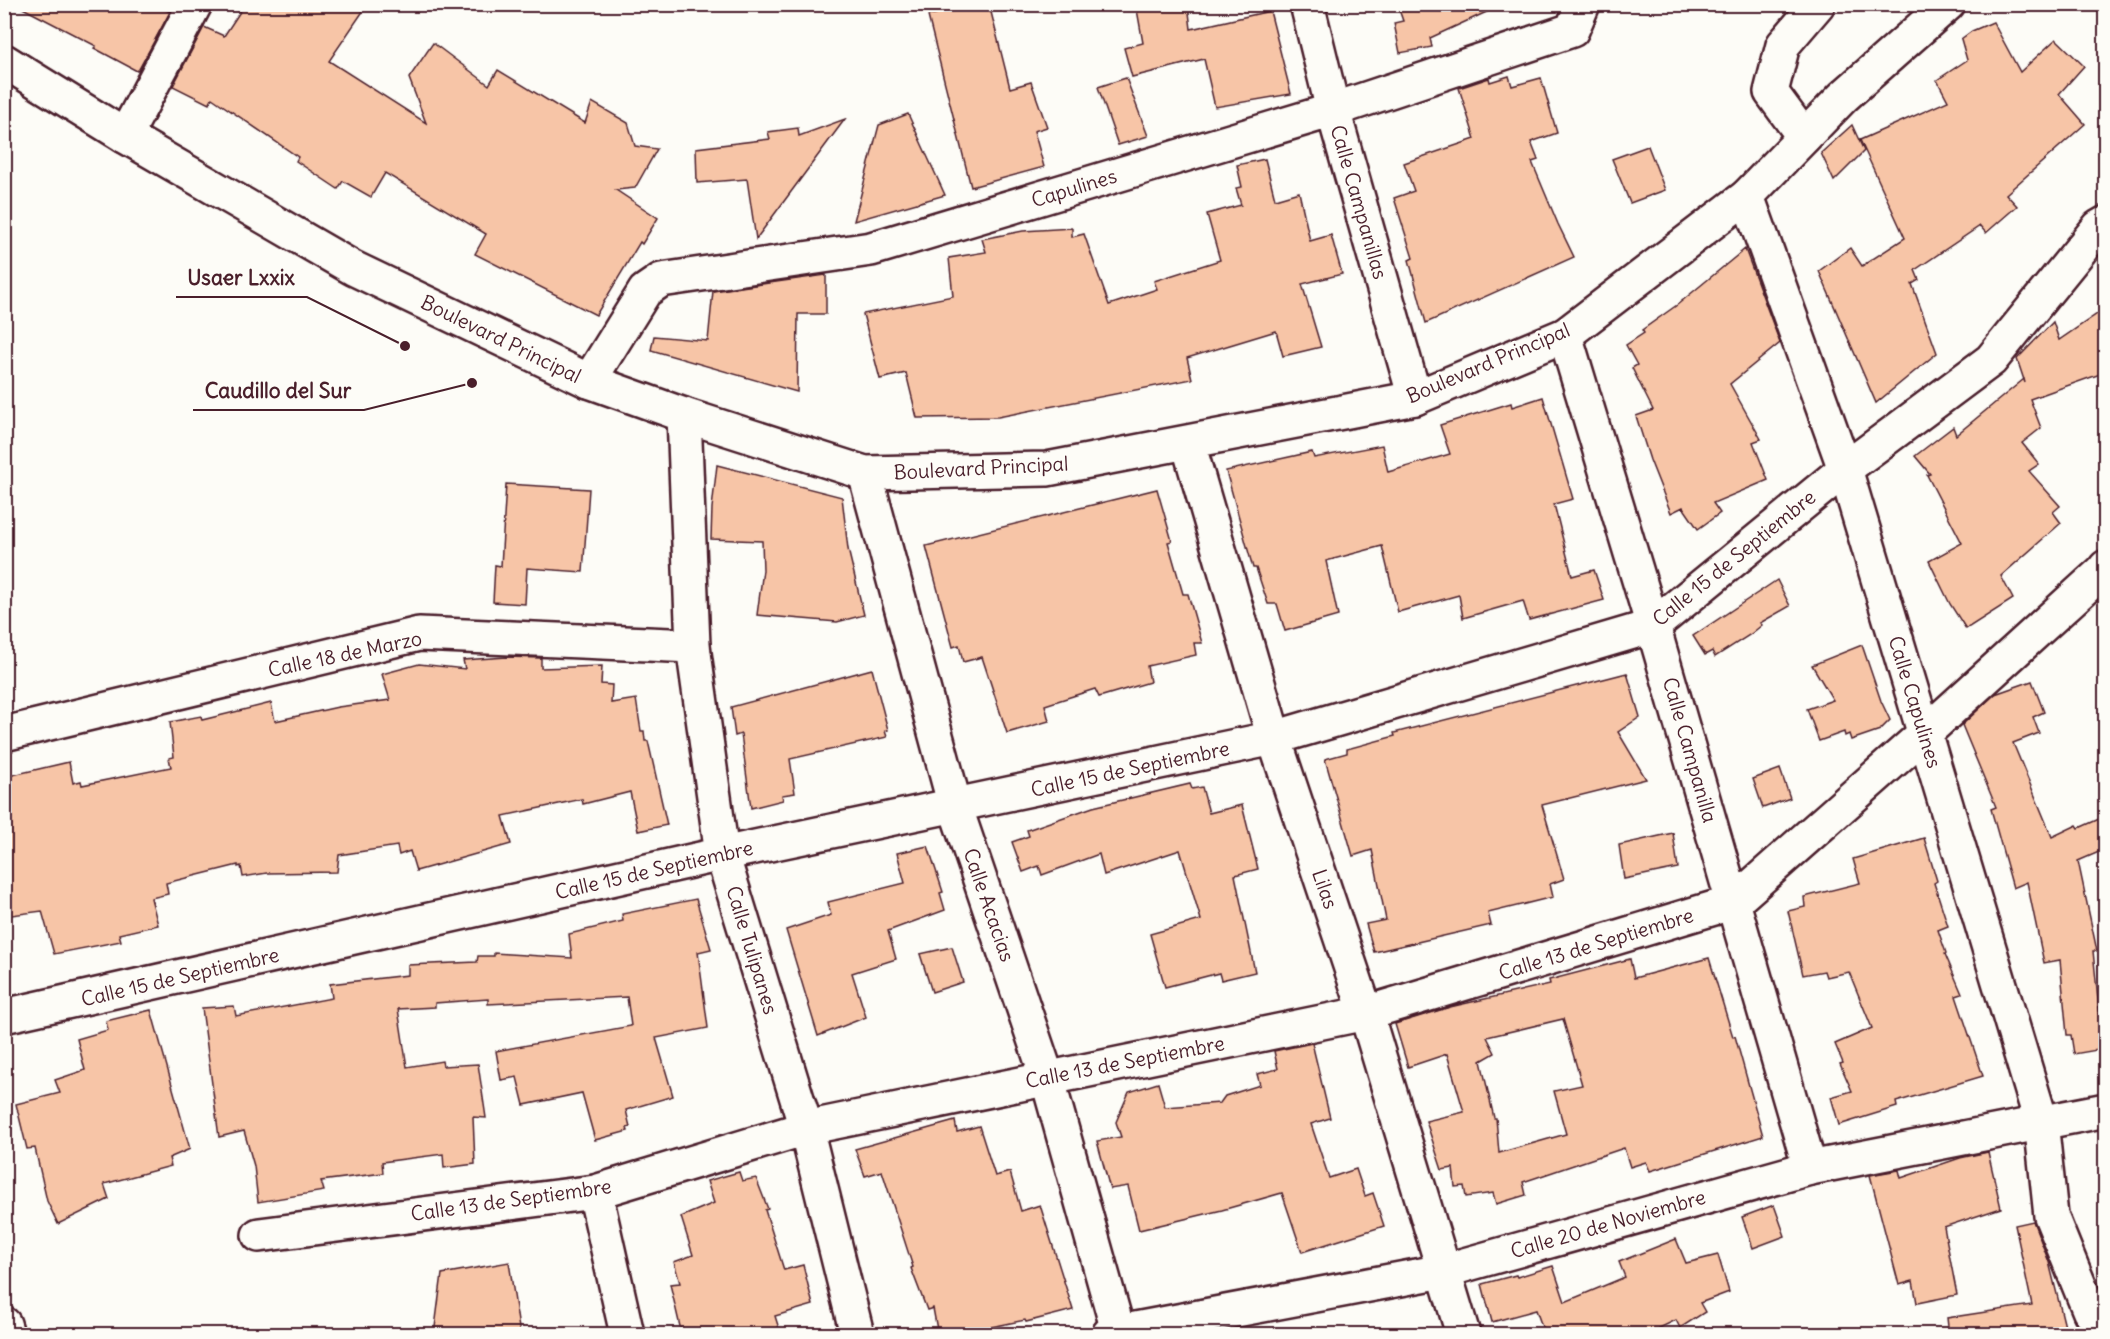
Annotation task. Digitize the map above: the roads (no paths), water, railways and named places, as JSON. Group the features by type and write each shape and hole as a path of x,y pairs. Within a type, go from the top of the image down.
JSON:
{"street":[{"path":"125,136 195,4"},
{"name":"Calle Campanillas","path":"1307,4 1333,110 1415,398"},
{"name":"Capulines","path":"589,381 645,291 661,280 871,249 1333,110 1572,30 1583,4"},
{"path":"1804,137 1771,92 1783,45 1818,4"},
{"name":"Boulevard Principal","path":"4,61 125,136 353,268 589,381 684,415 865,473 1047,469 1415,398 1565,334 1747,196 1844,97 1948,4"},
{"name":"Calle Capulines","path":"1747,196 1845,469 2040,1121 2051,1216 2090,1312 2106,1322"},
{"name":"Calle 15 de Septiembre","path":"4,1016 722,854 1274,738 1653,626 1845,469 1991,360 2099,227 2106,223"},
{"name":"Calle Campanilla","path":"1565,334 1653,626 1810,1168"},
{"name":"Calle Tulipanes","path":"684,415 693,646 722,854 806,1128 857,1335"},
{"name":"Lilas","path":"1188,442 1274,738 1366,1012 1463,1335"},
{"name":"Calle Acacias","path":"865,473 955,806 1047,1077 1116,1334"},
{"name":"Calle 13 de Septiembre","path":"258,1235 595,1192 806,1128 1366,1012 1734,902 1924,734 2106,567"},
{"name":"Calle 18 de Marzo","path":"4,734 419,634 693,646"},
{"name":"Calle 20 de Noviembre","path":"1116,1334 1443,1271 1810,1168 2040,1121 2106,1110"},
{"path":"595,1192 627,1335"},
{"path":"4,1324 7,1335"}],"place":[{"name":"Usaer Lxxix","path":"405,346"},
{"name":"Caudillo del Sur","path":"472,383"}]}
